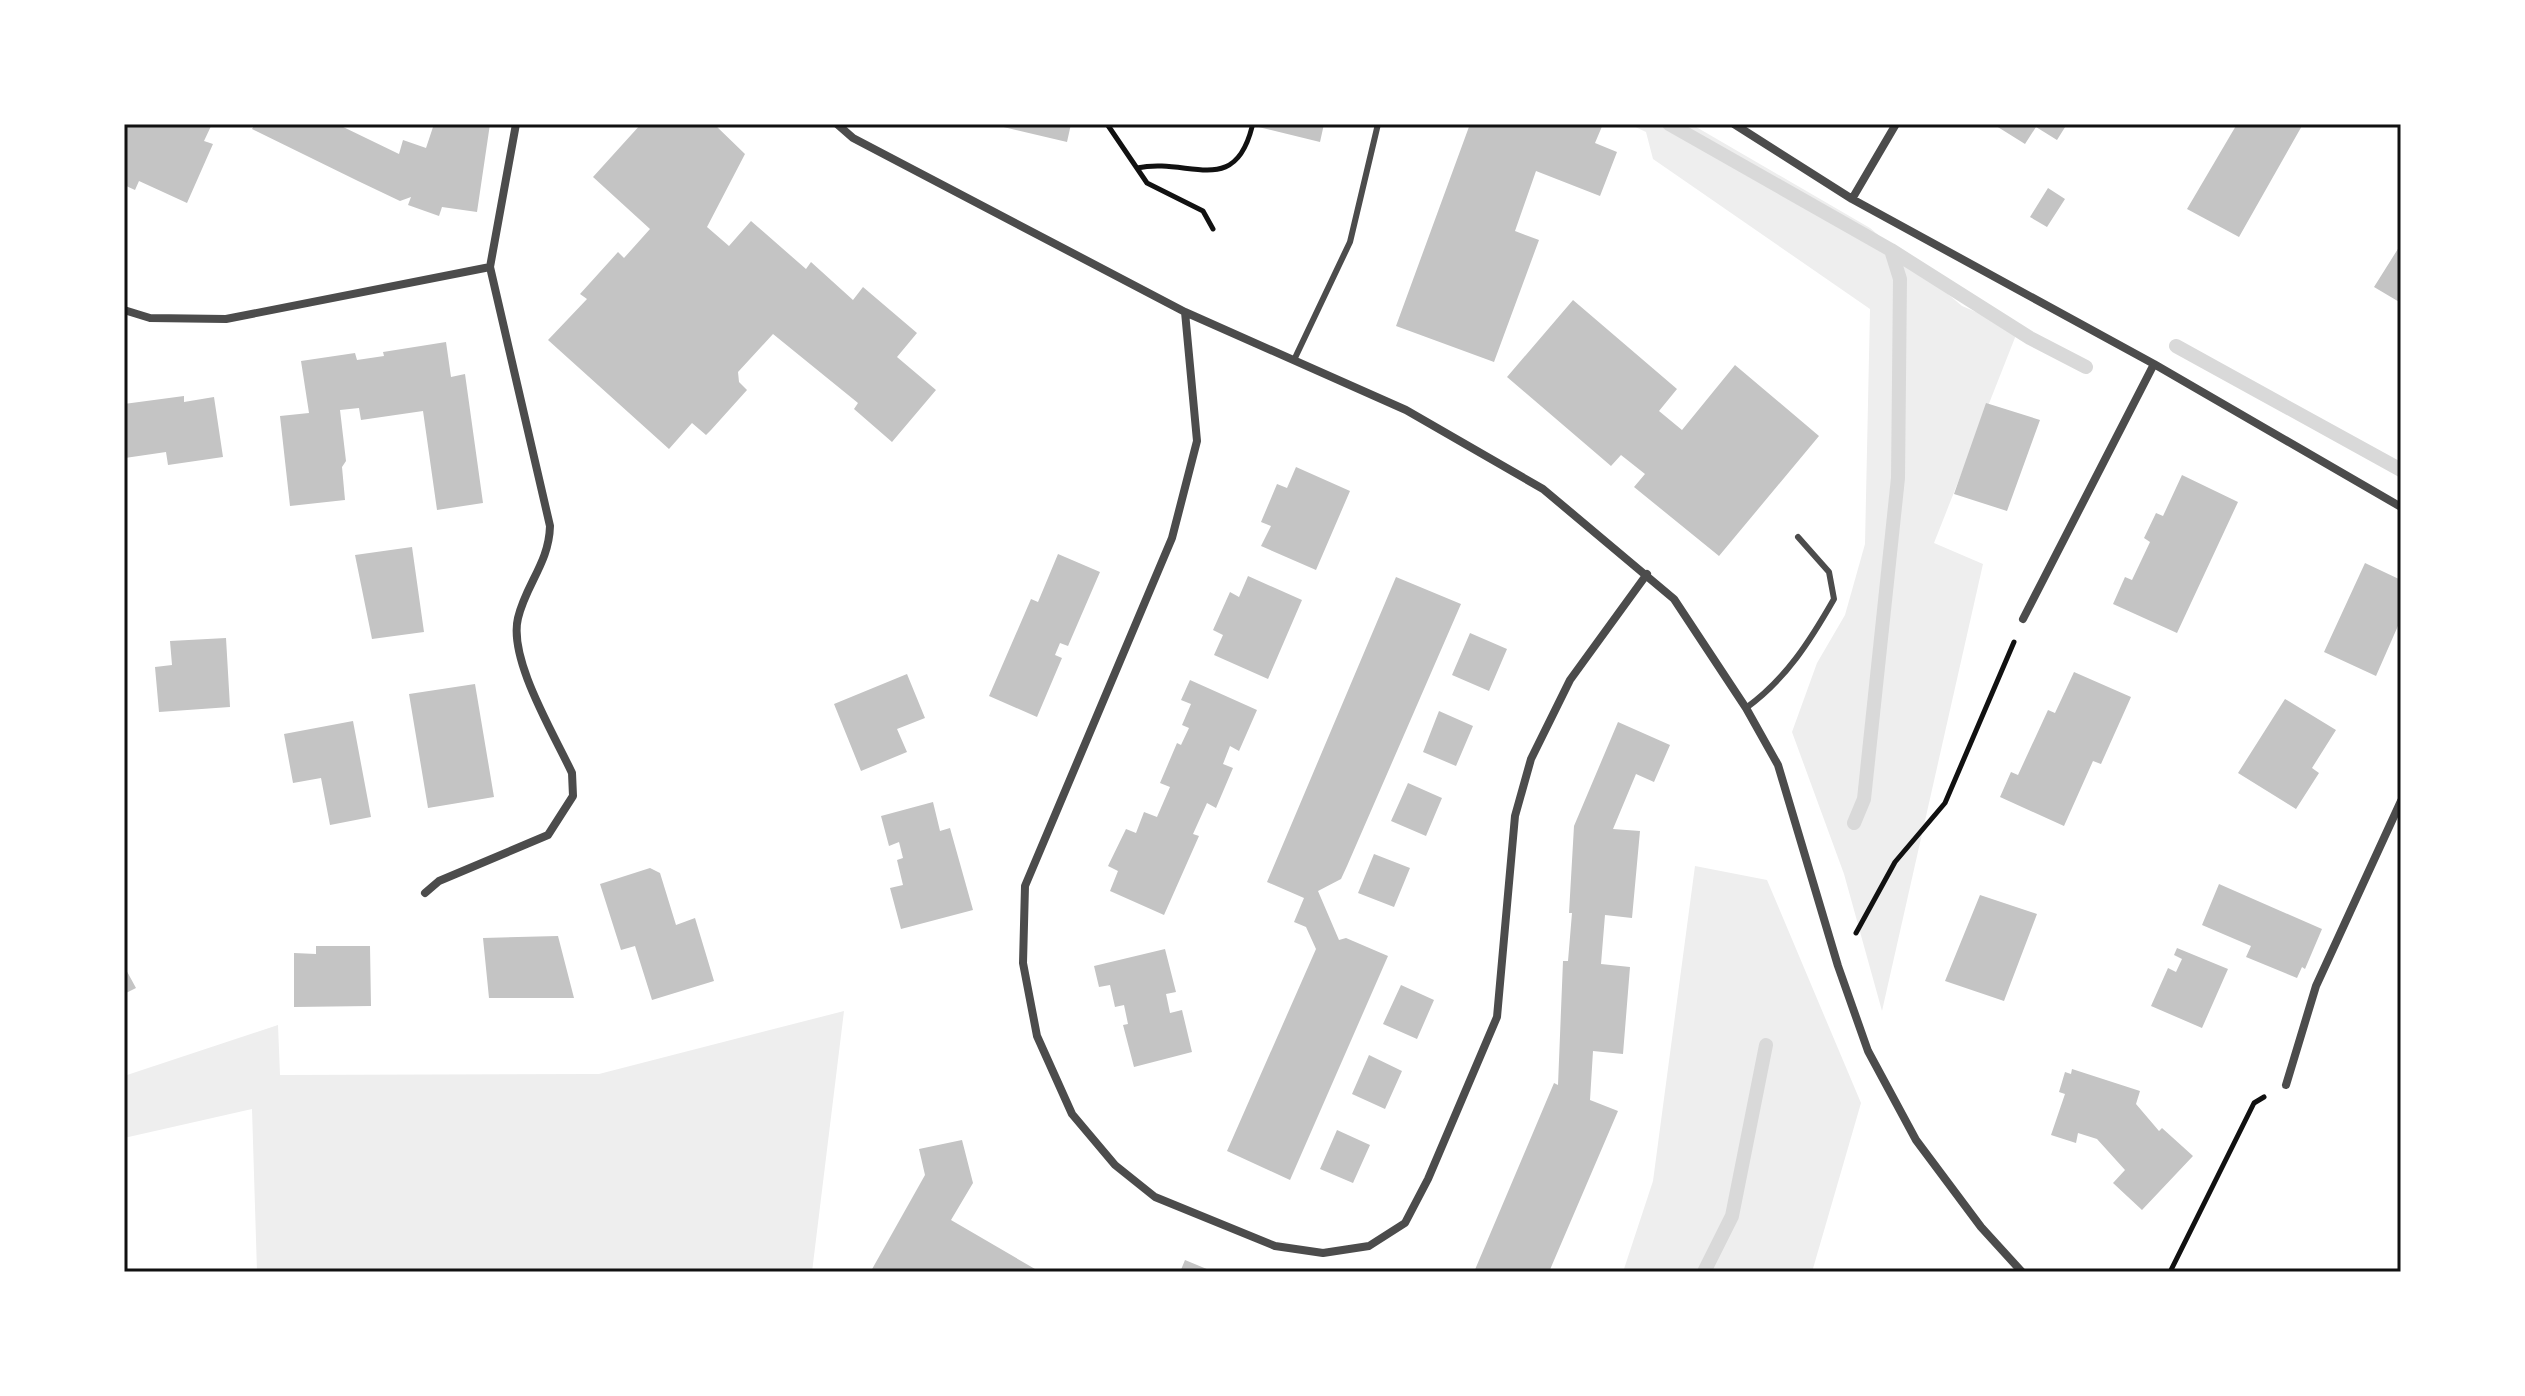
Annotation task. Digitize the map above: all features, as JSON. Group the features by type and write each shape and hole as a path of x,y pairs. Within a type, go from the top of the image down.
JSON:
{"street":[{"path":"425,893 439,881 548,835 573,796 572,773 514,638 528,591 549,550 550,526 490,267 516,124"},
{"path":"837,124 853,138 1185,312 1406,410 1543,489 1674,599 1746,708 1778,765 1838,966 1868,1051 1916,1140 1981,1227 2022,1272"},
{"path":"1734,124 1852,199 2154,364 2401,507"},
{"path":"1852,199 1896,124"},
{"path":"124,310 150,318 226,319 490,267"},
{"path":"1185,312 1197,441 1172,538 1025,886 1024,901 1023,963 1037,1036 1072,1114 1115,1165 1155,1197 1275,1246 1323,1253 1369,1246 1405,1223 1497,1017 1515,816 1531,759 1570,680 1647,574"},
{"path":"2023,619 2154,364"},
{"path":"2286,1085 2316,986 2401,801"}],"lane":[{"path":"1294,360 1350,242 1378,124"},
{"path":"1746,708 1772,690 1809,643 1834,599 1829,572 1798,537"}],"path":[{"path":"1107,124 1147,183 1203,211 1213,229"},
{"path":"1137,168 1220,170 1235,165 1247,150 1252,127"},
{"path":"1838,966 1895,862 1945,803 2023,619"},
{"path":"2170,1272 2254,1103 2286,1085"}],"shaded area":[{"path":"1629,124 1691,124 1870,228 1962,306 2018,330 1934,543 1983,564 1882,1011 1844,874 1792,732 1817,663 1845,615 1865,544 1870,309 1653,159 1646,132"},
{"path":"1695,866 1767,880 1861,1103 1812,1272 1623,1272 1653,1181"},
{"path":"844,1011 812,1272 257,1272 252,1109 124,1138 124,1076 278,1025 280,1075 599,1074"}],"building":[{"path":"124,124 212,124 204,141 213,144 187,203 139,181 135,190 124,185"},
{"path":"255,124 337,124 399,154 403,140 426,148 434,124 490,124 477,212 442,207 439,216 408,205 411,197 400,201 252,129"},
{"path":"641,124 714,124 745,154 707,227 729,246 751,221 806,269 811,262 853,300 863,287 917,333 897,357 936,390 892,442 854,409 858,403 773,334 738,372 739,382 747,390 711,430 706,435 692,423 669,449 548,340 587,299 580,294 618,252 624,258 650,229 593,177"},
{"path":"991,124 1071,124 1067,142"},
{"path":"1246,124 1324,124 1320,142"},
{"path":"1470,124 1603,124 1595,143 1617,152 1600,196 1536,171 1515,231 1539,240 1494,362 1396,326"},
{"path":"1993,124 2067,124 2057,140 2036,127 2025,144"},
{"path":"2237,124 2303,124 2239,237 2187,209"},
{"path":"2048,188 2065,199 2047,227 2030,217"},
{"path":"2401,244 2401,303 2374,287"},
{"path":"1573,300 1677,389 1659,411 1682,430 1735,365 1819,436 1719,556 1634,487 1645,474 1621,455 1611,466 1507,377"},
{"path":"446,342 451,377 465,374 483,503 437,510 423,411 361,420 359,408 340,410 346,461 342,467 345,500 290,506 280,416 309,413 301,361 355,353 357,360 384,356 383,352"},
{"path":"184,396 184,402 214,397 223,457 168,465 166,452 125,458 124,404"},
{"path":"1986,403 2040,420 2007,511 1954,494"},
{"path":"1296,467 1350,491 1316,570 1261,546 1271,526 1261,522 1277,484 1287,488"},
{"path":"2182,475 2238,502 2177,633 2113,604 2125,577 2132,580 2150,542 2144,538 2156,513 2163,516"},
{"path":"412,547 424,632 372,639 355,555"},
{"path":"1058,554 1100,572 1068,646 1060,643 1055,655 1062,658 1037,717 989,696 1031,599 1038,602"},
{"path":"2365,563 2401,580 2401,619 2376,676 2324,652"},
{"path":"1248,576 1302,600 1268,679 1214,655 1223,635 1213,630 1230,592 1239,597"},
{"path":"1396,577 1461,604 1341,879 1318,891 1339,940 1346,938 1388,956 1290,1180 1227,1151 1316,949 1306,927 1294,922 1304,898 1267,882"},
{"path":"1470,633 1507,649 1489,691 1452,675"},
{"path":"226,638 230,707 159,712 155,667 172,665 170,641"},
{"path":"2074,672 2131,697 2101,764 2093,761 2064,826 2000,797 2011,772 2018,775 2048,710 2055,713"},
{"path":"907,674 925,718 897,729 907,752 861,771 834,704"},
{"path":"1190,680 1257,710 1239,751 1230,746 1223,764 1233,768 1216,808 1207,803 1193,834 1199,836 1164,915 1110,891 1118,871 1108,866 1126,829 1136,833 1144,812 1157,817 1170,787 1160,783 1177,743 1181,745 1189,728 1182,725 1191,704 1181,700"},
{"path":"475,684 494,797 428,808 409,694"},
{"path":"2285,699 2336,730 2312,768 2319,773 2296,809 2238,773"},
{"path":"1439,711 1473,726 1456,766 1423,752"},
{"path":"353,721 371,817 330,825 321,778 293,783 284,734"},
{"path":"1618,722 1670,745 1654,782 1636,774 1613,829 1640,831 1632,918 1605,915 1601,964 1630,967 1623,1054 1593,1051 1590,1100 1618,1111 1549,1272 1474,1272 1554,1083 1558,1085 1563,961 1568,961 1572,913 1569,913 1574,826"},
{"path":"1408,783 1442,798 1426,836 1391,821"},
{"path":"933,802 940,831 950,828 973,910 901,929 890,888 903,885 897,860 903,858 899,842 889,846 881,816"},
{"path":"1374,854 1410,868 1394,907 1358,893"},
{"path":"650,868 660,873 676,925 695,918 714,981 652,1000 635,946 621,950 600,884"},
{"path":"2219,884 2322,929 2305,969 2302,967 2297,978 2246,957 2251,946 2202,925"},
{"path":"1980,895 2037,914 2004,1001 1945,981"},
{"path":"558,936 574,998 489,998 483,938"},
{"path":"316,946 370,946 371,1006 294,1007 294,953 316,954"},
{"path":"2177,948 2228,969 2202,1028 2151,1006 2168,968 2176,972 2182,959 2174,955"},
{"path":"1165,949 1176,992 1166,994 1170,1013 1182,1010 1192,1052 1134,1067 1123,1025 1128,1024 1124,1005 1115,1007 1110,985 1099,987 1094,966"},
{"path":"124,966 136,988 124,994"},
{"path":"1401,985 1434,1000 1417,1039 1383,1024"},
{"path":"1369,1055 1402,1071 1385,1109 1352,1094"},
{"path":"2072,1069 2140,1091 2136,1104 2159,1131 2162,1128 2193,1156 2142,1210 2113,1183 2125,1170 2097,1139 2078,1133 2076,1143 2051,1135 2065,1094 2059,1092 2065,1072 2071,1074"},
{"path":"1337,1130 1370,1145 1353,1183 1320,1169"},
{"path":"962,1140 973,1183 951,1220 1035,1269 1033,1272 871,1271 925,1175 919,1149"},
{"path":"1185,1260 1214,1272 1180,1272"}],"waterway":[{"path":"1669,124 1891,250 2030,338 2086,367"},
{"path":"1854,823 1864,799 1898,478 1900,279 1891,250"},
{"path":"2176,346 2401,470"},
{"path":"1704,1272 1732,1216 1766,1045"}]}
